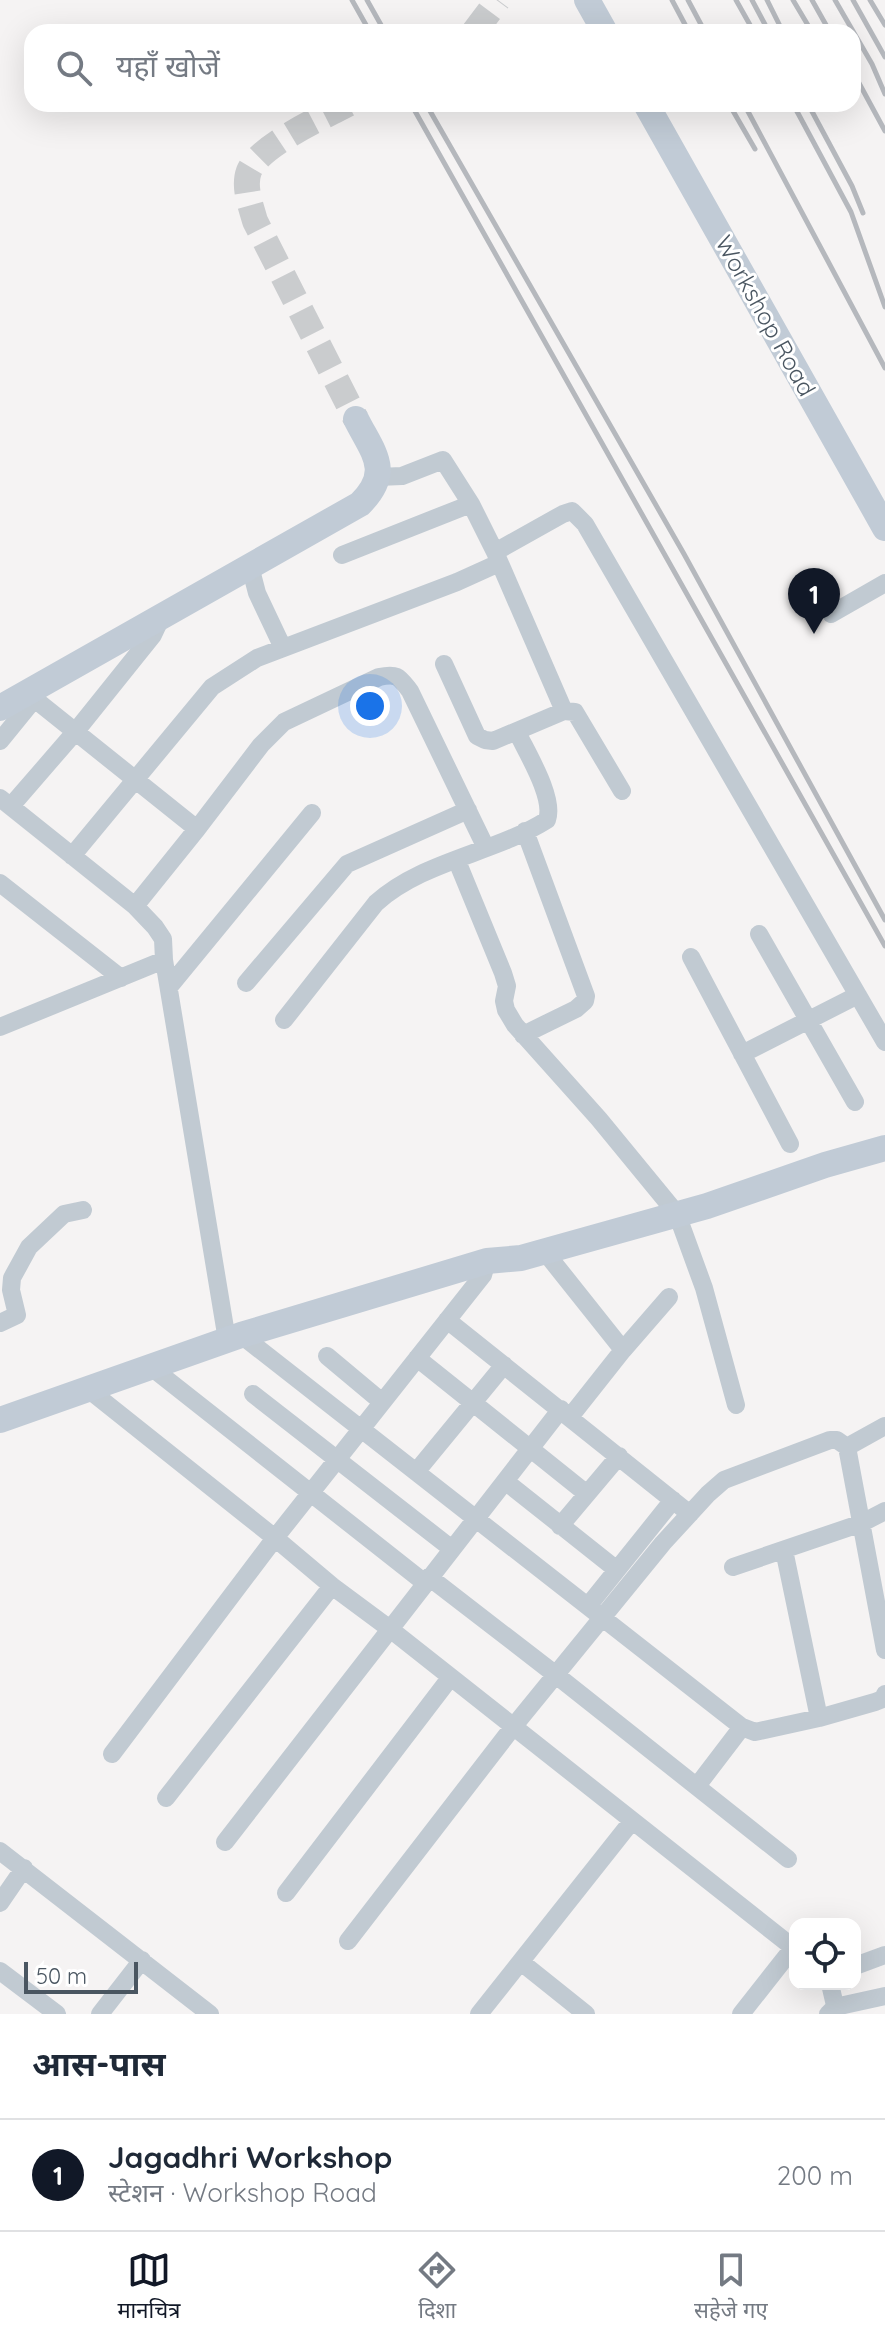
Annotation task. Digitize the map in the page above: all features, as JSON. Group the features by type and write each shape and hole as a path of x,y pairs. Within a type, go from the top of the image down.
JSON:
{"street":[{"path":"587,0 600,24"},
{"name":"Workshop Road","path":"651,112 885,528"},
{"path":"0,708 31,695 162,616 360,504 369,495 379,469 356,419"},
{"path":"378,477 402,476 443,460 471,504 564,711"},
{"path":"342,555 471,504"},
{"path":"72,856 212,687 257,658 457,582 572,511 585,524 885,1042"},
{"path":"250,566 257,593 283,648"},
{"path":"831,614 885,583"},
{"path":"162,616 153,635 76,731 6,802 135,906 163,939 164,960 234,1338 361,1429 742,1727 755,1732 819,1718 875,1702 883,1699 885,1694"},
{"path":"444,664 477,736 493,741 564,711 575,712 622,791"},
{"path":"135,906 261,745 284,722 379,677 391,675 399,677 410,691 486,848"},
{"path":"31,695 197,829"},
{"path":"0,741 31,695"},
{"path":"284,1020 383,896 406,881 547,820 551,811 547,797 517,732"},
{"path":"246,983 347,864 468,810"},
{"path":"169,987 312,813"},
{"path":"523,1035 583,1005 586,996 525,831"},
{"path":"457,861 503,973 507,986 506,1010 523,1035 599,1119 677,1214 704,1288 736,1405"},
{"path":"0,883 121,978"},
{"path":"759,934 855,1102"},
{"path":"691,957 790,1144"},
{"path":"2,1023 164,960"},
{"path":"742,1054 858,995"},
{"path":"0,1420 234,1338 487,1261 521,1258 677,1214 885,1148"},
{"path":"0,1323 17,1315 11,1290 12,1278 29,1247 64,1214 83,1210"},
{"path":"545,1252 623,1350"},
{"path":"112,1754 275,1538 483,1275 487,1261"},
{"path":"225,1842 530,1448 566,1413 669,1297"},
{"path":"447,1320 690,1514"},
{"path":"327,1356 382,1402"},
{"path":"417,1358 587,1494"},
{"path":"416,1472 504,1365"},
{"path":"151,1367 311,1492 556,1675 788,1859"},
{"path":"88,1389 332,1586 789,1944"},
{"path":"253,1394 452,1549"},
{"path":"847,1447 885,1426"},
{"path":"595,1612 724,1480 837,1440 847,1447 885,1644"},
{"path":"560,1526 619,1456"},
{"path":"505,1481 617,1570"},
{"path":"348,1941 556,1675 617,1570 673,1500"},
{"path":"733,1567 862,1523 885,1511"},
{"path":"784,1550 819,1718"},
{"path":"166,1798 332,1586"},
{"path":"286,1893 450,1678"},
{"path":"697,1786 742,1727"},
{"path":"479,2014 632,1821"},
{"path":"0,1851 210,2014"},
{"path":"0,1903 24,1868"},
{"path":"741,2014 789,1954"},
{"path":"861,1964 885,1955"},
{"path":"100,2014 142,1960"},
{"path":"521,1962 586,2014"},
{"path":"0,1971 57,2014"},
{"path":"831,1990 833,2012 885,1996"}],"tunnel":[{"path":"480,24 498,0"},
{"path":"333,112 266,151 249,171 247,183 255,221 356,419"}],"railway":[{"path":"352,0 366,24"},
{"path":"367,0 380,24"},
{"path":"672,0 685,24"},
{"path":"688,0 701,24"},
{"path":"736,0 750,24"},
{"path":"752,0 765,24"},
{"path":"767,0 779,24"},
{"path":"793,0 807,24"},
{"path":"812,0 826,24"},
{"path":"835,0 849,24"},
{"path":"853,0 885,57"},
{"path":"870,0 885,25"},
{"path":"861,45 885,94"},
{"path":"861,87 885,131"},
{"path":"416,112 885,946"},
{"path":"431,112 684,554 885,920"},
{"path":"734,112 755,149"},
{"path":"748,112 885,368"},
{"path":"797,112 851,212 885,307"},
{"path":"812,112 863,213"}],"place":[{"name":"Jagadhri Workshop","path":"814,634"}]}
